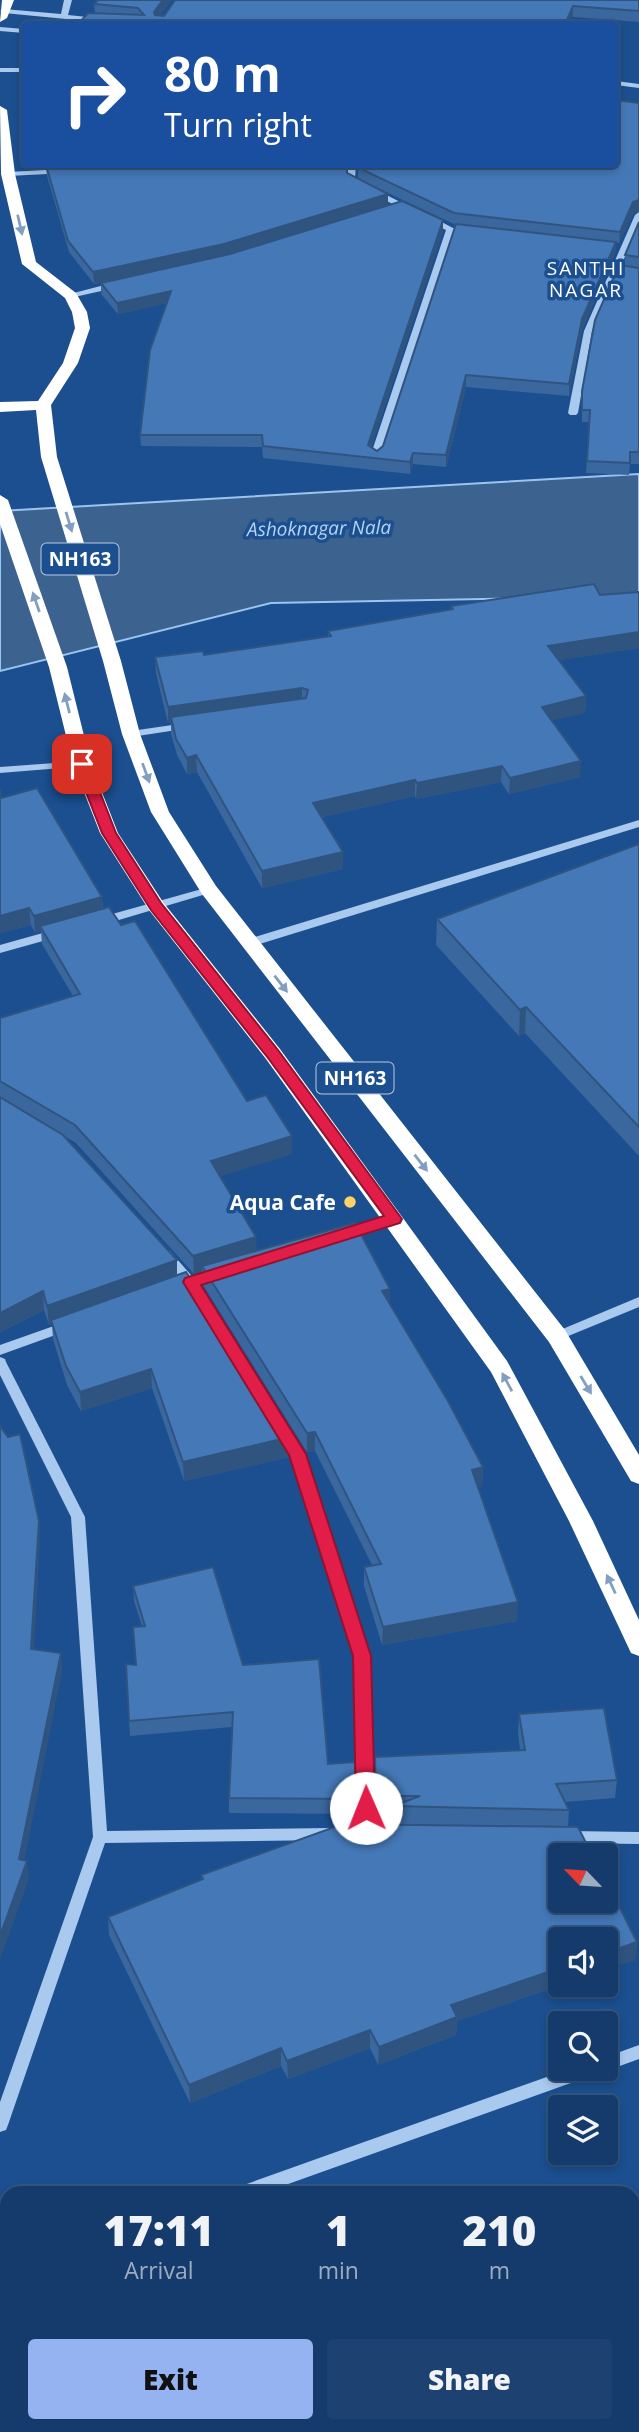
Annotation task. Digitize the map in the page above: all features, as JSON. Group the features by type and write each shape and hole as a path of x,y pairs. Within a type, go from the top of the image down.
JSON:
{"highway":[{"path":"0,110 8,174 29,264 48,275 70,295 82,314 83,335 75,361 44,405 0,407"},
{"name":"NH163","path":"44,405 49,457 112,661 131,734 160,812 209,890 249,943 556,1336 639,1475"},
{"name":"NH163","path":"0,500 58,667 82,764 109,833 156,906 273,1054 499,1367 581,1521 639,1646"}],"street":[{"path":"64,16 68,0"},
{"path":"4,10 112,21"},
{"path":"0,29 21,31"},
{"path":"0,70 21,70"},
{"path":"619,83 639,86"},
{"path":"352,168 351,180 451,229 464,231"},
{"path":"8,174 77,170"},
{"path":"390,209 403,206"},
{"path":"573,413 589,331 639,215"},
{"path":"374,457 451,229"},
{"path":"611,247 625,249"},
{"path":"616,271 627,272"},
{"path":"70,295 125,283"},
{"path":"131,734 197,725"},
{"path":"0,770 82,764"},
{"path":"249,943 639,823"},
{"path":"91,924 209,890"},
{"path":"0,949 65,931"},
{"path":"330,1238 394,1219"},
{"path":"154,1241 193,1285"},
{"path":"556,1336 639,1302"},
{"path":"0,1350 76,1323"},
{"path":"0,1362 78,1517 100,1837 0,2125"},
{"path":"100,1837 360,1834 362,1656 298,1454 276,1419"},
{"path":"557,1836 639,1838"},
{"path":"618,2060 639,2052"},
{"path":"261,2186 556,2081"}],"water":[{"name":"Ashoknagar Nala","path":"639,474 639,596 271,603 0,671 0,511"}],"building":[{"path":"98,0 163,0 154,12 155,15 164,16 175,0 639,0 639,11 573,6 566,21 81,21 88,13 144,15 138,8 94,4"},
{"path":"619,100 639,103 639,200 633,202 620,232 454,213 361,168 619,168"},
{"path":"47,168 347,168 347,173 388,194 224,244 93,272 68,241"},
{"path":"402,201 443,220 368,445 377,451 383,446 456,224 616,242 582,319 569,384 466,375 446,455 413,453 410,462 263,446 262,435 140,435 150,350 171,291 117,303 101,283 230,254"},
{"path":"639,222 639,257 625,255"},
{"path":"619,265 639,268 639,452 630,452 630,463 587,461 590,410 582,410 582,391 595,320"},
{"path":"594,584 600,595 639,592 639,632 548,646 586,696 542,707 581,761 510,778 502,766 417,783 415,780 313,803 343,852 262,871 196,755 187,758 176,739 171,717 306,698 308,690 302,688 168,707 155,657 203,651 204,655 331,636 328,631 453,609 451,606"},
{"path":"37,788 102,897 34,916 29,908 0,916 0,789 1,798"},
{"path":"639,844 639,1127 526,1007 520,1010 437,919"},
{"path":"109,907 121,925 135,921 247,1101 266,1095 292,1136 211,1161 256,1237 193,1256 75,1125 0,1081 0,1018 80,994 40,926"},
{"path":"0,1097 63,1135 177,1260 47,1306 43,1291 0,1313"},
{"path":"355,1223 390,1289 382,1291 448,1401 483,1467 472,1470 518,1602 383,1627 364,1567 381,1564 315,1432 307,1433 202,1266"},
{"path":"186,1272 290,1437 183,1462 151,1369 80,1392 66,1366 51,1320"},
{"path":"0,1426 8,1437 20,1434 39,1521 31,1649 61,1653 19,1859 27,1861 0,1936"},
{"path":"213,1567 243,1665 319,1659 328,1764 355,1762 356,1799 229,1798 233,1712 129,1721 126,1664 136,1665 133,1627 145,1626 133,1586"},
{"path":"604,1708 617,1780 556,1784 569,1810 393,1806 420,1796 376,1796 375,1757 525,1750 519,1714"},
{"path":"343,1824 578,1827 586,1843 548,1843 548,1913 618,1913 618,1904 637,1942 618,1949 618,1927 548,1927 548,1972 451,2005 457,2017 379,2047 370,2030 287,2061 281,2048 189,2085 108,1917 203,1879 201,1875"}],"place":[{"name":"Aqua Cafe","path":"350,1202"}],"district":[{"name":"SANTHI NAGAR","path":"586,279"}],"route":[{"path":"82,764 109,833 156,906 273,1054 394,1219 191,1282 298,1454 362,1656 366,1808"}]}
